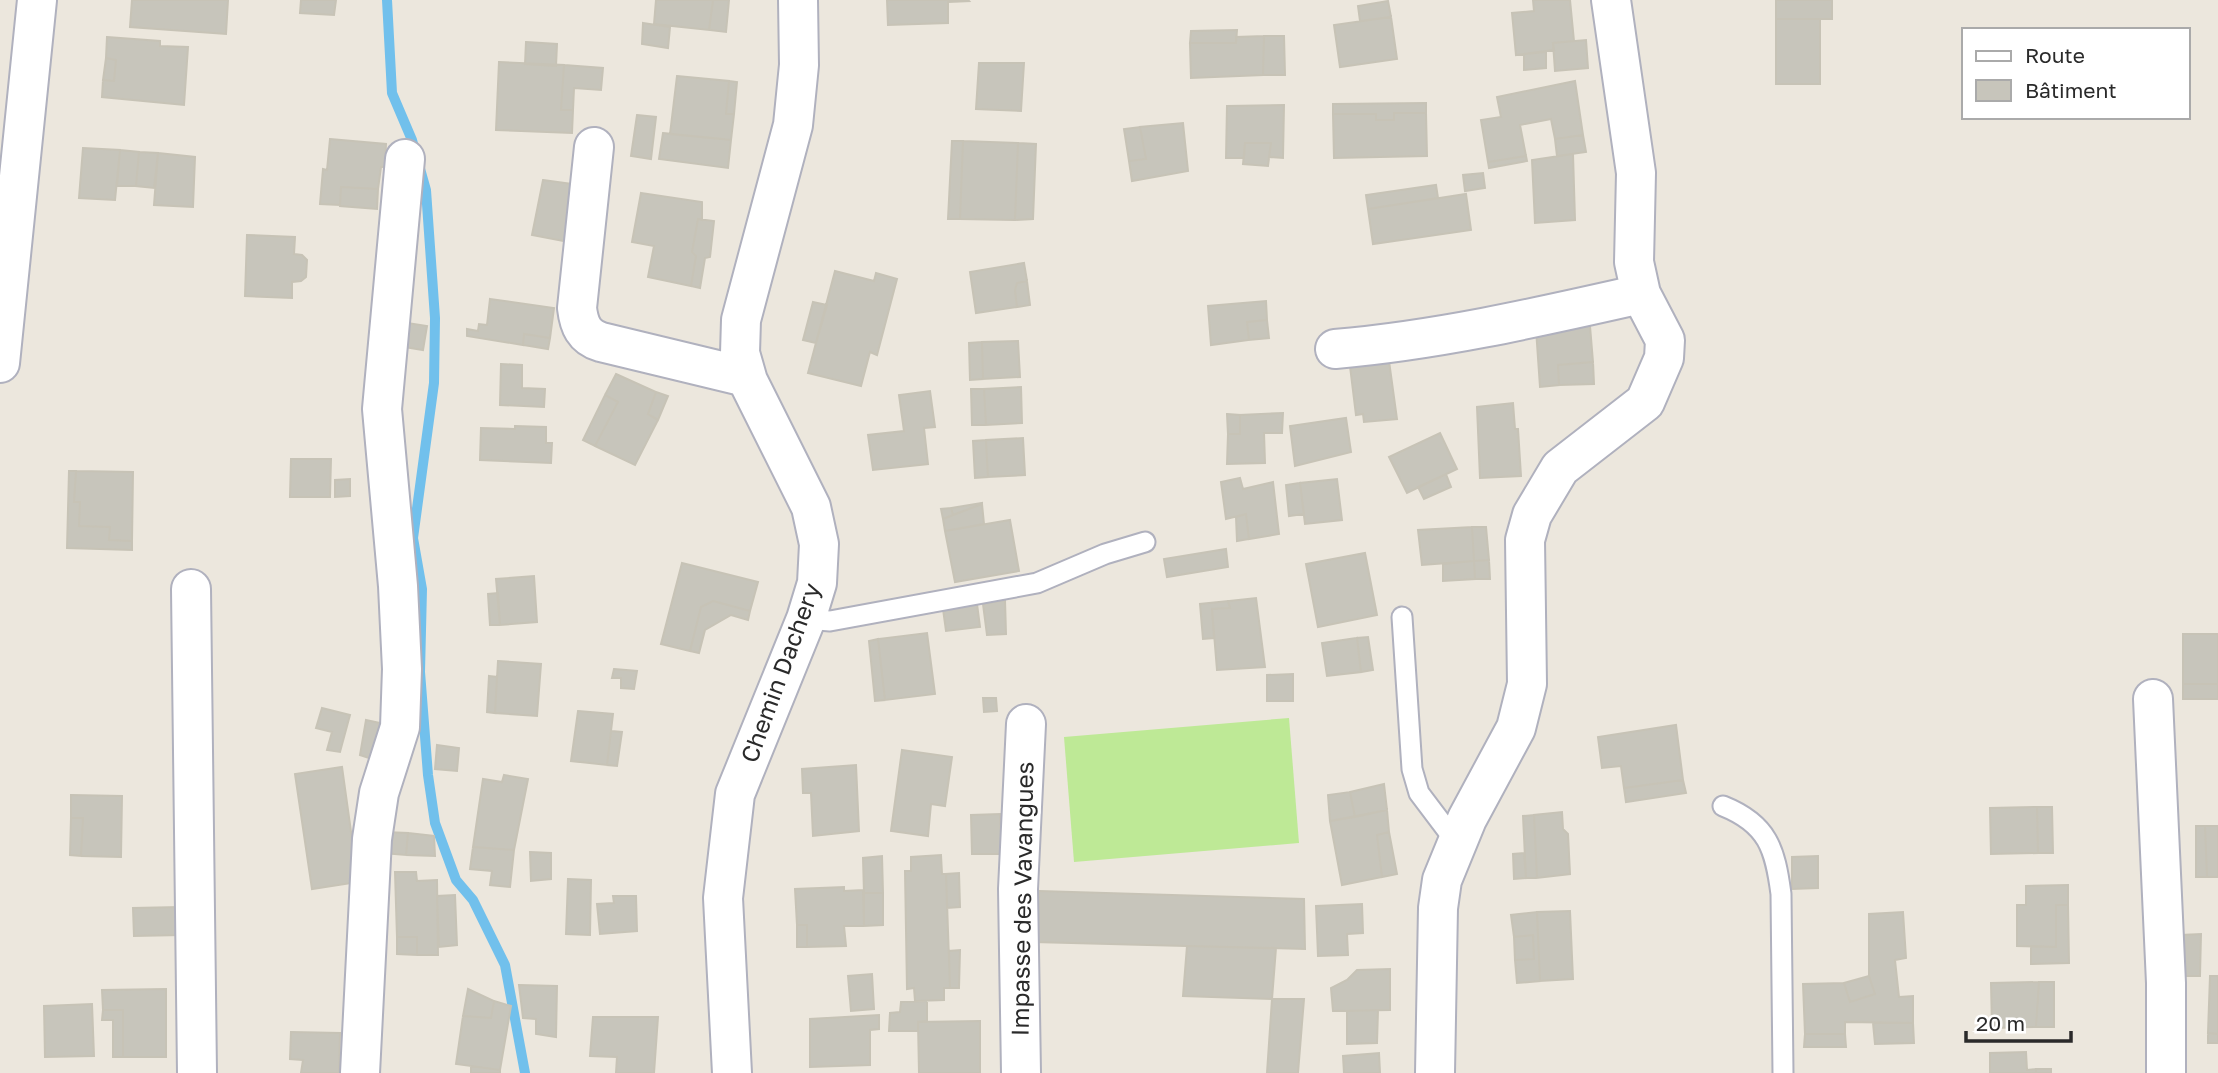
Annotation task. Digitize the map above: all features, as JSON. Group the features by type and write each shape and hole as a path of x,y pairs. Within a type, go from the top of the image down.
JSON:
{"street":[{"path":"0,363 37,0"},
{"name":"Chemin Dachery","path":"732,1073 723,898 735,794 806,619 818,570 819,544 811,507 760,410 740,353 741,320 793,125 799,65 798,0"},
{"path":"1436,1073 1438,908 1442,880 1456,842 1516,728 1523,707 1527,684 1525,540 1532,515 1560,468 1628,418 1645,402 1656,382 1664,358 1665,340 1642,294 1634,262 1636,173 1611,0"},
{"path":"594,147 577,308 583,331 590,339 747,377"},
{"path":"360,1073 372,839 379,793 400,727 402,669 398,586 382,410 405,159"},
{"path":"1335,349 1473,332 1642,294"},
{"path":"191,589 197,1073"},
{"path":"2153,699 2166,983 2166,1073"},
{"name":"Impasse des Vavangues","path":"1021,1073 1018,889 1026,724"}],"lane":[{"path":"806,619 830,621 1037,583 1105,554 1145,542"},
{"path":"1402,617 1412,769 1419,793 1456,842"},
{"path":"1723,806 1741,814 1758,828 1770,843 1777,865 1781,894 1783,1073"}],"green space":[{"path":"1289,718 1299,843 1074,862 1064,737"}],"building":[{"path":"132,0 228,0 226,34 130,27"},
{"path":"301,0 336,0 334,15 300,13"},
{"path":"656,0 713,0 709,30 654,24"},
{"path":"713,0 729,0 726,32 709,30"},
{"path":"887,0 969,1 948,2 948,23 888,25"},
{"path":"1533,0 1570,0 1574,41 1553,43 1554,50 1516,55 1512,13 1534,11"},
{"path":"1776,0 1832,0 1832,19 1776,19"},
{"path":"1388,1 1391,17 1360,21 1358,6"},
{"path":"1391,17 1397,59 1340,67 1334,25"},
{"path":"1776,19 1820,19 1820,84 1776,84"},
{"path":"643,23 670,27 668,48 642,44"},
{"path":"1237,30 1236,43 1190,43 1191,31"},
{"path":"1264,36 1284,36 1285,75 1263,75"},
{"path":"1264,36 1263,75 1191,78 1190,43 1236,43 1236,37"},
{"path":"107,37 160,41 160,46 188,47 184,105 102,97 103,80 114,81 116,60 106,58"},
{"path":"1586,40 1588,68 1555,71 1553,43"},
{"path":"526,42 557,44 556,66 525,64"},
{"path":"1546,52 1546,68 1524,70 1524,54"},
{"path":"106,58 116,60 114,81 103,80"},
{"path":"499,62 564,65 561,110 573,110 572,133 496,130"},
{"path":"979,63 1024,63 1021,111 976,109"},
{"path":"564,65 603,68 601,90 574,88 573,110 561,110"},
{"path":"677,76 729,81 726,114 734,114 731,140 670,134"},
{"path":"729,81 737,82 734,114 726,114"},
{"path":"1575,81 1583,135 1555,139 1551,119 1520,125 1526,156 1488,162 1481,120 1501,117 1497,97"},
{"path":"1426,103 1426,113 1394,113 1394,120 1376,120 1376,114 1333,114 1333,104"},
{"path":"1284,105 1283,158 1269,157 1271,143 1245,143 1244,158 1226,158 1227,106"},
{"path":"1394,113 1426,113 1427,156 1334,158 1333,114 1376,114 1376,120 1394,120"},
{"path":"637,115 656,117 651,159 631,156"},
{"path":"1183,123 1188,171 1132,181 1129,161 1146,159 1140,127"},
{"path":"1140,127 1146,159 1129,161 1124,129"},
{"path":"663,133 731,140 728,168 659,159"},
{"path":"1583,135 1586,152 1557,156 1555,139"},
{"path":"330,139 386,144 385,167 381,167 378,189 341,187 340,205 320,204 323,169 327,170"},
{"path":"952,141 963,141 960,219 948,219"},
{"path":"963,141 1018,143 1015,220 960,219"},
{"path":"1018,143 1036,144 1033,219 1015,220"},
{"path":"1245,143 1271,143 1268,166 1243,164"},
{"path":"83,148 120,150 115,200 79,198"},
{"path":"120,150 139,152 136,186 117,186"},
{"path":"139,152 158,153 154,188 136,186"},
{"path":"158,153 195,157 193,207 154,205"},
{"path":"1573,154 1575,220 1535,223 1532,160"},
{"path":"1526,156 1527,161 1489,168 1488,162"},
{"path":"1483,173 1485,188 1465,191 1463,175"},
{"path":"543,180 573,184 569,242 532,235"},
{"path":"1436,185 1438,198 1368,209 1366,195"},
{"path":"341,187 378,189 377,209 340,206"},
{"path":"641,193 702,202 702,220 698,219 692,252 696,256 691,286 648,277 654,246 632,242"},
{"path":"1466,194 1471,230 1373,244 1368,209"},
{"path":"698,219 714,221 710,257 705,258 700,288 691,286 696,256 692,252"},
{"path":"247,235 295,237 294,254 302,255 307,260 306,277 292,282 292,298 245,296"},
{"path":"1024,263 1027,281 1017,283 1017,307 976,313 970,272"},
{"path":"835,271 874,281 876,273 897,279 877,355 870,352 861,386 808,373"},
{"path":"1027,281 1030,305 1017,307 1017,283"},
{"path":"490,299 554,308 550,338 524,334 523,345 467,336 467,329 478,331 479,324 487,325"},
{"path":"1266,301 1267,320 1247,322 1249,340 1211,345 1208,306"},
{"path":"813,302 827,305 816,343 803,340"},
{"path":"1267,320 1269,338 1249,340 1247,322"},
{"path":"401,322 427,326 423,350 398,346"},
{"path":"1590,326 1593,362 1558,365 1559,385 1540,387 1536,329"},
{"path":"524,334 550,338 548,349 523,345"},
{"path":"1018,341 1020,377 983,379 982,342"},
{"path":"982,342 983,379 970,380 969,343"},
{"path":"1389,361 1397,419 1364,422 1363,414 1356,415 1350,366"},
{"path":"1593,362 1594,384 1559,385 1558,365"},
{"path":"501,364 522,365 522,388 545,389 544,407 500,405"},
{"path":"616,374 656,392 648,414 658,420 635,465 595,446 618,402 605,395"},
{"path":"1021,387 1022,423 986,425 984,389"},
{"path":"971,389 984,389 986,425 972,425"},
{"path":"930,391 935,427 924,428 928,464 873,470 868,435 904,431 899,395"},
{"path":"656,392 668,396 658,420 648,414"},
{"path":"605,395 618,402 595,446 583,440"},
{"path":"1513,403 1515,429 1518,429 1521,476 1480,478 1477,407"},
{"path":"1283,413 1282,433 1264,433 1265,463 1227,464 1228,434 1240,434 1240,415"},
{"path":"1227,414 1240,415 1240,434 1228,434"},
{"path":"1346,418 1351,452 1295,466 1290,426"},
{"path":"515,426 546,427 546,443 552,443 551,463 480,460 481,428 515,429"},
{"path":"1440,433 1457,469 1407,493 1389,457"},
{"path":"1023,438 1025,475 988,477 986,440"},
{"path":"986,440 988,477 975,478 973,441"},
{"path":"291,459 331,459 330,497 290,497"},
{"path":"69,471 76,471 74,502 80,502 79,526 110,527 109,540 132,541 132,550 67,548"},
{"path":"76,471 133,472 132,541 109,540 110,527 79,526 80,502 74,502"},
{"path":"1446,474 1451,487 1424,499 1418,487"},
{"path":"1240,478 1243,489 1273,482 1279,534 1249,539 1246,514 1226,519 1221,482"},
{"path":"350,479 350,496 335,497 335,480"},
{"path":"1337,479 1342,520 1305,524 1300,483"},
{"path":"1300,483 1304,514 1289,516 1286,485"},
{"path":"982,503 953,515 951,508"},
{"path":"982,504 984,524 945,531 943,519"},
{"path":"951,508 953,515 943,519 941,509"},
{"path":"1246,514 1249,539 1237,541 1236,517"},
{"path":"1010,520 1019,571 955,582 945,531"},
{"path":"1472,527 1486,527 1489,560 1474,561"},
{"path":"1472,527 1474,561 1422,565 1418,530"},
{"path":"1226,549 1228,567 1167,577 1164,559"},
{"path":"1365,553 1377,615 1318,627 1306,564"},
{"path":"1489,560 1490,579 1475,579 1474,561"},
{"path":"1474,561 1475,579 1443,581 1443,564"},
{"path":"682,563 758,582 750,611 713,601 701,607 690,651 661,644"},
{"path":"534,576 537,622 500,625 496,579"},
{"path":"498,593 500,625 490,625 488,594"},
{"path":"1256,598 1265,667 1217,670 1212,609 1230,608 1228,601"},
{"path":"1005,600 1006,634 987,635 983,604"},
{"path":"713,601 750,611 748,620 731,615 705,630 699,653 690,651 701,607"},
{"path":"1228,601 1230,608 1212,609 1214,638 1203,639 1200,604"},
{"path":"977,604 980,627 946,631 943,609"},
{"path":"927,633 935,694 885,700 878,639"},
{"path":"2183,634 2218,634 2218,684 2183,684"},
{"path":"1368,637 1373,670 1361,672 1357,638"},
{"path":"1357,638 1361,672 1327,676 1322,643"},
{"path":"878,639 885,700 875,701 869,641"},
{"path":"498,661 541,664 537,716 495,713"},
{"path":"614,669 637,671 634,689 621,688 621,678 612,678"},
{"path":"1293,674 1293,701 1267,701 1267,675"},
{"path":"489,676 497,677 495,713 487,712"},
{"path":"2183,684 2218,684 2218,699 2183,699"},
{"path":"983,698 996,698 997,711 984,712"},
{"path":"322,708 350,715 340,752 327,750 332,732 316,728"},
{"path":"578,711 613,714 607,765 571,761"},
{"path":"366,720 380,723 372,759 360,755"},
{"path":"1676,725 1683,780 1624,788 1621,766 1602,768 1598,737"},
{"path":"611,731 622,732 617,766 607,765"},
{"path":"437,745 459,748 457,771 435,769"},
{"path":"902,750 952,757 945,806 931,804 928,836 891,831"},
{"path":"856,765 859,831 813,836 811,793 803,793 802,769"},
{"path":"342,767 358,882 312,889 295,774"},
{"path":"504,775 528,779 514,850 473,847 483,779 502,782"},
{"path":"1683,780 1686,793 1626,802 1624,788"},
{"path":"1384,784 1387,810 1355,817 1350,792"},
{"path":"1350,792 1355,817 1330,821 1328,795"},
{"path":"71,795 122,796 121,857 81,856 83,818 71,818"},
{"path":"2037,807 2052,807 2053,853 2038,853"},
{"path":"2037,807 2038,853 1991,854 1990,808"},
{"path":"1387,810 1389,832 1377,835 1382,877 1342,885 1330,821"},
{"path":"1562,812 1563,829 1568,834 1570,874 1537,878 1534,815"},
{"path":"1000,814 1002,854 972,854 971,815"},
{"path":"1534,815 1537,878 1526,878 1523,816"},
{"path":"71,818 83,818 81,856 70,855"},
{"path":"2196,826 2205,826 2207,877 2196,877"},
{"path":"2205,826 2218,826 2218,877 2207,877"},
{"path":"384,832 408,833 406,855 383,853"},
{"path":"1389,832 1397,874 1382,877 1377,835"},
{"path":"408,833 434,836 435,856 406,855"},
{"path":"473,847 514,850 510,887 490,885 492,871 470,869"},
{"path":"530,852 551,853 551,879 531,881"},
{"path":"1524,853 1526,878 1514,879 1513,854"},
{"path":"941,855 942,874 946,874 950,988 944,988 944,1000 915,1001 914,988 907,989 905,871 911,871 911,857"},
{"path":"882,856 883,893 864,893 863,858"},
{"path":"1818,856 1818,888 1792,889 1792,857"},
{"path":"395,872 416,872 417,881 437,880 438,955 417,955 417,937 397,937"},
{"path":"959,873 960,907 947,908 946,874"},
{"path":"568,879 591,880 590,935 566,934"},
{"path":"2068,885 2068,905 2056,905 2056,947 2017,946 2017,905 2026,905 2026,886"},
{"path":"844,887 844,891 863,890 864,926 844,926 846,946 807,947 807,925 797,925 795,889"},
{"path":"1039,891 1304,899 1305,949 1034,942"},
{"path":"864,893 883,893 883,925 864,926"},
{"path":"455,895 457,945 439,947 437,896"},
{"path":"613,896 636,896 637,931 600,934 597,904 614,903"},
{"path":"1362,904 1363,933 1347,934 1348,955 1318,956 1316,906"},
{"path":"2056,905 2068,905 2069,963 2031,964 2031,946 2056,947"},
{"path":"180,907 181,935 134,936 133,908"},
{"path":"1570,911 1573,979 1540,981 1537,912"},
{"path":"1537,912 1540,981 1517,983 1515,960 1534,959 1533,935 1514,937 1511,915"},
{"path":"1903,912 1906,958 1895,960 1899,997 1913,996 1913,1023 1845,1022 1845,1034 1805,1034 1803,984 1844,983 1850,1002 1875,994 1869,976 1869,914"},
{"path":"797,925 807,925 807,947 797,947"},
{"path":"2201,934 2200,976 2181,976 2181,935"},
{"path":"1533,935 1534,959 1515,960 1514,937"},
{"path":"397,937 417,937 417,955 397,954"},
{"path":"1187,946 1276,948 1272,999 1183,996"},
{"path":"960,950 959,988 950,988 949,951"},
{"path":"1390,969 1390,1010 1333,1011 1331,988 1347,980 1357,970"},
{"path":"872,974 874,1009 851,1011 848,976"},
{"path":"1869,976 1875,994 1850,1002 1844,983"},
{"path":"2210,976 2218,976 2218,1034 2208,1033"},
{"path":"2039,982 2054,982 2054,1027 2036,1027"},
{"path":"2039,982 2036,1027 1992,1028 1991,983"},
{"path":"519,985 557,986 556,1037 536,1034 536,1019 523,1018"},
{"path":"166,989 166,1057 123,1057 123,1010 103,1010 102,990"},
{"path":"468,989 494,1001 491,1018 463,1016"},
{"path":"1272,999 1304,999 1298,1073 1267,1073"},
{"path":"494,1001 511,1006 500,1070 456,1064 463,1016 491,1018"},
{"path":"927,1001 927,1021 918,1022 918,1031 889,1031 890,1013 900,1012 901,1002"},
{"path":"92,1004 94,1056 45,1057 44,1006"},
{"path":"103,1010 123,1010 123,1057 113,1057 113,1020 102,1020"},
{"path":"1378,1010 1377,1043 1347,1044 1347,1011"},
{"path":"879,1015 879,1029 870,1030 870,1065 810,1067 810,1019"},
{"path":"593,1017 658,1017 654,1073 616,1073 617,1057 590,1056"},
{"path":"980,1021 980,1073 919,1073 918,1022"},
{"path":"1873,1023 1913,1023 1914,1043 1875,1044"},
{"path":"291,1032 340,1033 339,1073 301,1073 303,1060 290,1059"},
{"path":"2208,1033 2218,1034 2218,1043 2208,1043"},
{"path":"1805,1034 1845,1034 1846,1047 1804,1047"},
{"path":"2026,1052 2027,1070 2036,1069 2036,1073 1990,1073 1990,1053"},
{"path":"1379,1053 1380,1073 1344,1073 1343,1056"},
{"path":"471,1066 500,1070 500,1073 471,1073"},
{"path":"2036,1069 2051,1069 2051,1073 2036,1073"}],"waterway":[{"path":"387,0 392,93 412,140 426,190 435,318 434,383 413,538 422,589 420,672 428,775 435,823 456,880 473,900 505,965 525,1073"}]}
